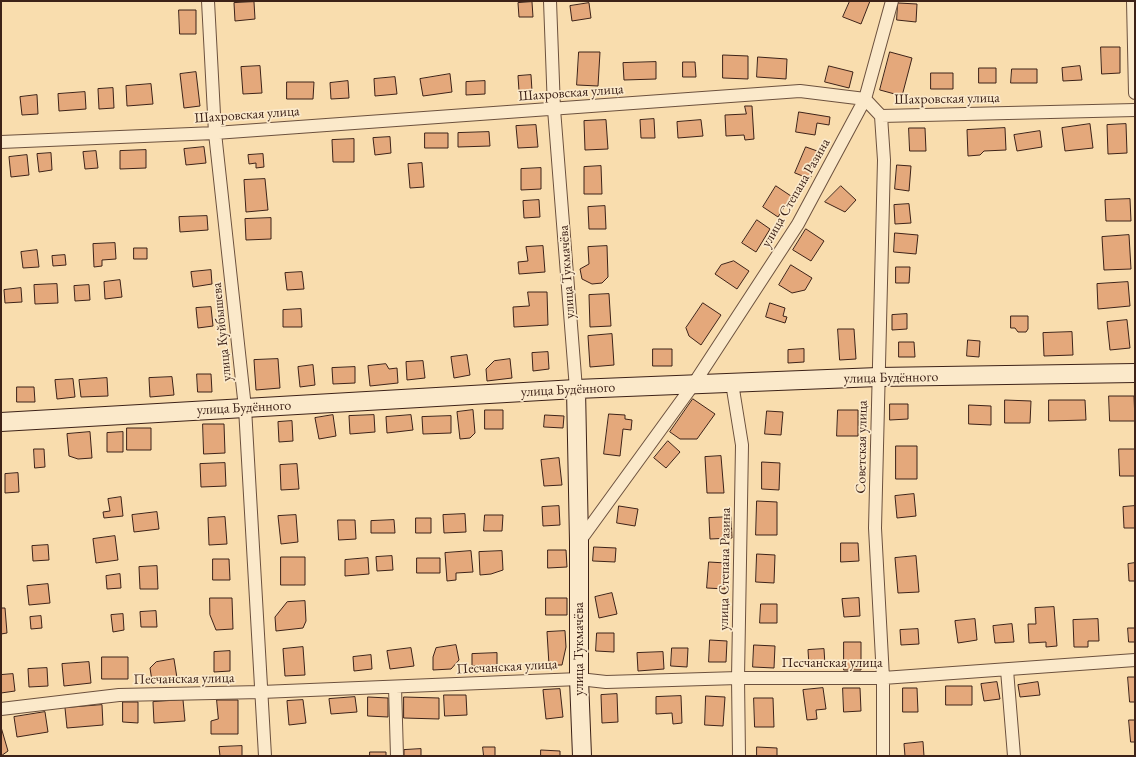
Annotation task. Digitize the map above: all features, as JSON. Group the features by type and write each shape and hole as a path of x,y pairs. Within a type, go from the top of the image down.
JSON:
{"street":[{"name":"улица Куйбышева","path":"208,1 215,133 245,408 265,756"},
{"name":"улица Тукмачёва","path":"550,1 554,109 576,389 579,542 579,679 582,756"},
{"name":"улица Степана Разина","path":"693,385 798,224 866,99 892,1"},
{"path":"1133,1 1135,93"},
{"name":"Шахровская улица","path":"1,142 215,133 800,92 866,99 881,116 1135,110"},
{"name":"Советская улица","path":"881,116 884,160 878,378 876,528 883,678 883,756"},
{"name":"улица Будённого","path":"1,422 576,389 878,378 1135,373"},
{"name":"улица Степана Разина","path":"732,383 742,445 738,678 739,756"},
{"path":"579,542 693,385"},
{"name":"Песчанская улица","path":"1,709 119,695 261,692 579,679 606,682 738,678 883,678 1135,660"},
{"path":"1007,670 1014,756"},
{"path":"395,687 397,756"}],"building":[{"path":"850,1 870,1 861,24 843,17"},
{"path":"254,2 255,19 235,21 234,3"},
{"path":"532,2 533,17 519,17 518,3"},
{"path":"589,3 591,18 572,21 570,6"},
{"path":"898,3 917,4 916,22 897,20"},
{"path":"179,10 196,10 196,34 180,34"},
{"path":"1101,47 1120,47 1120,73 1102,74"},
{"path":"579,52 600,52 598,86 577,85"},
{"path":"890,52 912,58 902,96 880,90"},
{"path":"723,55 748,56 748,79 723,78"},
{"path":"758,57 787,59 786,79 757,77"},
{"path":"656,62 656,79 624,80 623,63"},
{"path":"683,62 695,62 696,77 683,77"},
{"path":"260,66 262,93 243,94 241,67"},
{"path":"829,66 853,72 849,88 825,82"},
{"path":"1080,66 1082,80 1063,81 1062,68"},
{"path":"979,68 996,68 996,83 979,83"},
{"path":"1012,69 1037,69 1037,83 1011,83"},
{"path":"196,72 200,106 184,108 180,74"},
{"path":"931,73 953,73 953,89 931,89"},
{"path":"450,74 452,92 423,96 420,79"},
{"path":"531,75 532,91 519,91 518,76"},
{"path":"395,77 397,94 375,96 374,79"},
{"path":"348,81 349,98 331,99 330,83"},
{"path":"485,81 485,94 466,95 466,82"},
{"path":"287,82 314,82 313,99 287,99"},
{"path":"151,84 153,104 127,106 126,86"},
{"path":"113,88 114,108 99,109 98,89"},
{"path":"85,92 86,109 59,111 58,94"},
{"path":"37,95 38,114 22,115 20,97"},
{"path":"745,106 752,106 754,139 745,140 744,135 726,136 725,115 746,114"},
{"path":"799,112 830,117 829,125 817,123 815,135 796,132"},
{"path":"654,119 655,138 641,138 640,120"},
{"path":"606,120 608,149 585,150 584,121"},
{"path":"701,120 703,136 678,138 677,122"},
{"path":"1090,124 1093,148 1065,151 1062,128"},
{"path":"1126,124 1127,153 1108,154 1107,125"},
{"path":"536,125 538,147 518,148 516,126"},
{"path":"909,128 925,128 926,151 910,151"},
{"path":"1005,128 1006,150 984,151 980,155 968,156 967,130"},
{"path":"1040,131 1042,147 1017,151 1014,135"},
{"path":"489,132 490,146 458,147 458,133"},
{"path":"425,133 448,133 448,148 425,148"},
{"path":"390,137 391,153 375,155 373,138"},
{"path":"354,139 354,162 333,162 332,140"},
{"path":"204,147 206,163 186,165 184,149"},
{"path":"806,147 820,152 810,179 795,173"},
{"path":"146,150 146,168 120,169 120,151"},
{"path":"96,151 98,168 85,169 83,152"},
{"path":"51,153 52,170 39,172 37,154"},
{"path":"263,154 264,167 256,168 256,163 249,164 248,155"},
{"path":"27,155 29,175 11,177 9,157"},
{"path":"422,163 424,187 410,188 408,164"},
{"path":"897,165 911,166 909,191 895,189"},
{"path":"601,166 602,194 584,194 584,167"},
{"path":"541,168 541,189 521,190 521,169"},
{"path":"265,179 268,210 246,212 244,180"},
{"path":"776,186 791,196 778,217 763,207"},
{"path":"841,186 856,200 845,212 825,202"},
{"path":"1130,199 1131,221 1106,221 1105,200"},
{"path":"539,200 540,217 524,218 523,201"},
{"path":"909,204 911,223 895,224 894,205"},
{"path":"605,206 606,229 589,229 588,207"},
{"path":"207,216 208,230 180,232 179,217"},
{"path":"271,218 271,239 246,240 245,219"},
{"path":"757,220 770,229 756,252 742,243"},
{"path":"806,229 824,241 811,261 793,250"},
{"path":"895,233 918,235 916,254 894,252"},
{"path":"1129,235 1131,269 1104,270 1102,237"},
{"path":"115,243 116,259 102,260 102,266 94,267 93,244"},
{"path":"543,246 545,272 519,274 518,262 528,261 526,247"},
{"path":"607,246 608,277 602,283 592,284 582,279 580,269 589,264 588,247"},
{"path":"134,248 147,248 147,259 134,259"},
{"path":"37,250 39,267 23,268 21,252"},
{"path":"65,255 66,265 53,266 52,256"},
{"path":"734,261 749,271 737,289 715,274 721,265"},
{"path":"791,265 812,278 805,290 792,293 779,285"},
{"path":"896,267 910,267 909,283 896,283"},
{"path":"211,270 212,284 193,287 191,272"},
{"path":"302,272 304,289 287,290 285,273"},
{"path":"120,280 122,297 105,299 104,282"},
{"path":"1128,282 1130,306 1098,309 1097,284"},
{"path":"57,284 58,303 35,304 34,285"},
{"path":"89,285 90,300 75,301 74,286"},
{"path":"21,288 22,302 5,303 4,290"},
{"path":"528,292 547,292 548,325 514,327 513,307 529,306"},
{"path":"609,294 611,326 590,327 589,295"},
{"path":"703,303 721,315 701,345 689,336 686,328"},
{"path":"770,303 785,308 783,316 787,317 785,323 766,317"},
{"path":"211,307 213,326 198,328 196,308"},
{"path":"301,309 302,327 283,327 283,310"},
{"path":"907,314 907,329 892,330 892,315"},
{"path":"1011,316 1028,316 1028,329 1026,332 1018,332 1015,328 1011,328"},
{"path":"1127,320 1130,348 1110,350 1107,322"},
{"path":"838,329 854,329 856,359 840,360"},
{"path":"1072,332 1073,355 1044,356 1043,333"},
{"path":"612,334 614,365 590,367 588,336"},
{"path":"968,340 980,341 979,357 967,356"},
{"path":"899,342 914,342 915,357 899,357"},
{"path":"653,349 672,349 672,366 653,366"},
{"path":"804,349 804,362 788,363 788,350"},
{"path":"548,352 549,369 533,371 532,353"},
{"path":"467,355 470,375 454,378 451,357"},
{"path":"278,359 280,388 256,390 254,360"},
{"path":"510,359 512,378 487,381 486,369 494,361"},
{"path":"423,361 425,378 407,380 406,362"},
{"path":"386,364 389,369 397,368 398,383 370,386 368,366"},
{"path":"313,365 315,385 300,387 298,367"},
{"path":"355,367 355,383 333,384 332,368"},
{"path":"197,374 211,374 212,392 198,392"},
{"path":"172,377 174,395 150,397 149,378"},
{"path":"107,378 108,396 81,397 79,380"},
{"path":"73,379 75,397 57,399 55,380"},
{"path":"17,387 34,387 35,402 17,402"},
{"path":"1109,396 1134,396 1135,421 1110,421"},
{"path":"693,399 715,414 697,439 680,439 670,432"},
{"path":"1005,400 1031,401 1030,423 1005,423"},
{"path":"1049,400 1085,400 1086,420 1049,421"},
{"path":"890,404 908,404 908,419 890,420"},
{"path":"969,405 991,406 991,425 969,424"},
{"path":"473,410 475,433 470,438 460,439 457,412"},
{"path":"485,410 503,410 503,429 485,429"},
{"path":"838,410 858,410 858,436 837,436"},
{"path":"767,411 783,412 781,435 765,434"},
{"path":"609,414 625,415 625,419 632,420 631,430 623,429 620,456 604,454"},
{"path":"333,415 336,436 319,439 315,418"},
{"path":"374,415 375,432 350,434 349,416"},
{"path":"411,415 413,430 387,433 386,417"},
{"path":"545,415 564,416 563,428 544,427"},
{"path":"451,416 451,433 423,434 422,417"},
{"path":"292,421 293,441 279,442 278,422"},
{"path":"203,424 224,424 225,453 204,454"},
{"path":"127,428 151,428 151,450 127,450"},
{"path":"90,432 92,458 78,459 69,456 67,434"},
{"path":"123,432 123,452 107,452 107,433"},
{"path":"668,441 680,452 666,468 654,458"},
{"path":"896,446 917,446 917,479 896,479"},
{"path":"34,449 44,449 45,467 35,468"},
{"path":"1119,449 1135,449 1135,476 1120,476"},
{"path":"721,456 724,493 707,493 705,457"},
{"path":"559,458 562,485 544,486 541,460"},
{"path":"762,462 780,463 779,490 762,489"},
{"path":"225,463 226,486 201,487 200,464"},
{"path":"297,464 299,489 281,490 280,465"},
{"path":"18,473 19,492 5,493 5,474"},
{"path":"914,494 916,516 897,518 895,496"},
{"path":"121,497 123,516 104,518 103,512 110,511 108,499"},
{"path":"757,501 777,502 777,535 756,535"},
{"path":"559,506 560,525 543,526 542,507"},
{"path":"619,506 638,509 635,526 617,523"},
{"path":"1135,506 1135,528 1124,528 1123,507"},
{"path":"157,512 159,529 134,532 132,515"},
{"path":"465,514 466,532 444,533 443,515"},
{"path":"296,515 298,542 281,544 278,516"},
{"path":"485,515 503,515 502,531 484,531"},
{"path":"225,517 227,544 209,545 208,518"},
{"path":"731,517 732,538 710,539 709,518"},
{"path":"416,518 431,518 431,533 416,533"},
{"path":"338,520 355,520 356,539 339,540"},
{"path":"394,520 395,533 371,533 371,521"},
{"path":"115,536 118,560 96,563 93,539"},
{"path":"841,543 858,543 859,561 841,562"},
{"path":"48,545 49,560 33,561 32,546"},
{"path":"594,547 616,548 615,562 593,561"},
{"path":"548,550 566,550 567,567 548,568"},
{"path":"471,551 473,572 456,573 456,580 447,581 445,553"},
{"path":"502,551 503,570 491,574 480,575 479,552"},
{"path":"757,554 775,555 774,583 756,582"},
{"path":"392,556 393,570 377,571 376,557"},
{"path":"916,556 919,592 898,593 895,558"},
{"path":"281,557 305,557 305,585 281,585"},
{"path":"368,558 369,574 345,576 345,560"},
{"path":"417,558 440,558 440,573 417,573"},
{"path":"213,559 229,559 230,580 213,580"},
{"path":"709,562 726,563 725,589 707,588"},
{"path":"1135,563 1135,581 1129,581 1128,564"},
{"path":"157,566 158,589 140,589 139,567"},
{"path":"120,574 121,588 107,589 106,576"},
{"path":"48,584 50,603 29,605 27,586"},
{"path":"612,593 617,614 599,618 595,597"},
{"path":"210,598 232,598 233,629 216,630 210,615"},
{"path":"546,598 567,598 567,615 546,615"},
{"path":"859,598 860,616 844,617 842,599"},
{"path":"305,601 306,621 303,628 276,631 275,617 287,602"},
{"path":"761,604 777,604 777,623 760,623"},
{"path":"1054,607 1057,646 1046,647 1046,642 1029,643 1028,624 1036,624 1035,608"},
{"path":"1,608 5,608 7,633 1,634"},
{"path":"156,611 157,627 141,627 140,612"},
{"path":"123,614 124,630 113,632 111,615"},
{"path":"41,616 42,628 31,629 30,617"},
{"path":"975,619 977,640 958,643 955,621"},
{"path":"1098,619 1099,641 1088,641 1088,647 1074,647 1073,620"},
{"path":"1012,624 1014,642 995,643 993,626"},
{"path":"1128,628 1135,628 1135,642 1129,642"},
{"path":"918,629 919,644 901,645 900,630"},
{"path":"565,631 566,647 562,665 549,665 547,632"},
{"path":"597,633 614,633 614,652 596,651"},
{"path":"710,640 727,641 726,662 709,662"},
{"path":"844,642 861,642 861,670 844,670"},
{"path":"456,645 459,660 451,669 433,670 433,657 436,648"},
{"path":"754,645 775,646 774,668 753,667"},
{"path":"303,647 305,675 285,676 283,649"},
{"path":"411,648 414,666 390,669 387,651"},
{"path":"672,648 688,648 687,667 671,666"},
{"path":"824,649 825,665 809,666 808,650"},
{"path":"230,651 230,671 214,672 214,652"},
{"path":"663,652 664,669 638,671 637,653"},
{"path":"497,653 497,665 472,666 472,654"},
{"path":"371,655 372,669 354,671 353,657"},
{"path":"102,657 128,657 128,679 102,679"},
{"path":"174,659 177,678 152,681 150,668 156,662"},
{"path":"89,662 91,683 64,686 62,664"},
{"path":"47,668 48,686 29,687 28,669"},
{"path":"13,674 15,691 1,693 1,675"},
{"path":"1128,677 1135,677 1135,702 1130,702"},
{"path":"997,682 1000,699 984,701 981,684"},
{"path":"1038,682 1040,695 1020,697 1018,685"},
{"path":"946,686 972,686 972,705 946,705"},
{"path":"823,688 826,709 816,710 817,719 807,720 803,690"},
{"path":"843,688 860,688 861,711 844,712"},
{"path":"903,688 917,688 918,712 903,712"},
{"path":"560,689 563,717 546,719 543,690"},
{"path":"617,694 618,722 602,723 601,695"},
{"path":"444,695 466,695 467,715 445,716"},
{"path":"681,696 682,723 673,724 672,713 656,714 656,697"},
{"path":"706,696 725,697 723,726 705,725"},
{"path":"355,697 357,712 331,714 329,699"},
{"path":"368,697 388,698 388,717 368,716"},
{"path":"404,697 439,698 439,719 404,718"},
{"path":"754,698 773,698 774,727 755,727"},
{"path":"183,700 185,721 154,723 153,702"},
{"path":"217,700 238,700 238,734 211,734 211,721 218,719"},
{"path":"303,700 306,723 289,725 287,701"},
{"path":"123,702 138,702 138,723 123,722"},
{"path":"102,705 103,725 67,728 65,708"},
{"path":"45,712 48,732 17,737 14,717"},
{"path":"1129,720 1135,720 1135,742 1131,742"},
{"path":"1,727 8,751 1,756"},
{"path":"923,742 924,756 905,756 904,744"},
{"path":"242,746 242,756 220,756 219,747"},
{"path":"483,747 495,747 495,756 484,756"},
{"path":"757,747 777,748 777,756 757,756"},
{"path":"421,749 421,756 404,756 404,750"},
{"path":"541,750 560,751 560,756 541,756"},
{"path":"370,752 386,752 386,756 370,756"}]}
